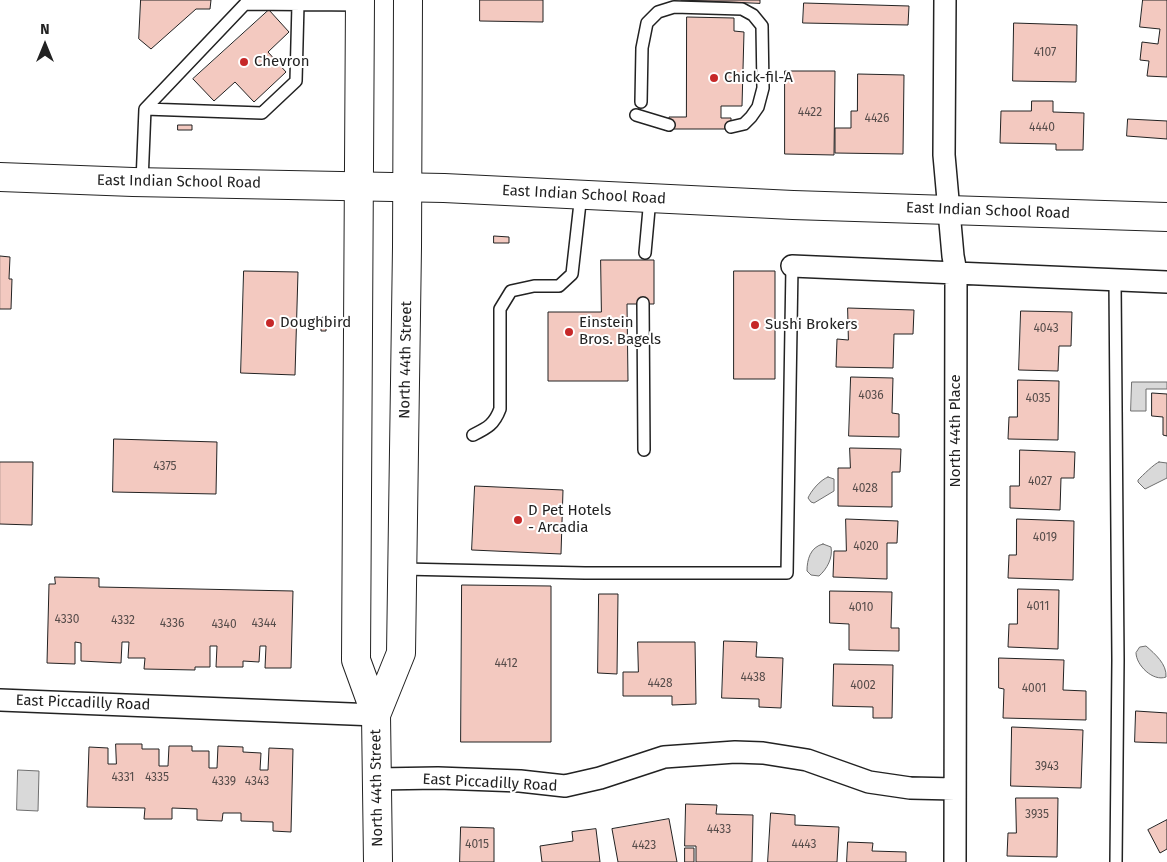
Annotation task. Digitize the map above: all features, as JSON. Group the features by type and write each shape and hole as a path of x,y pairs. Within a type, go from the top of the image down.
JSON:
{"main road":[{"name":"North 44th Street","path":"376,715 401,653 408,188 408,0"},
{"name":"North 44th Street","path":"360,2 356,660 376,715 378,862"},
{"name":"East Indian School Road","path":"0,177 359,186 581,194 792,205 1167,217"}],"street":[{"name":"North 44th Place","path":"945,0 944,155 948,209 956,272 955,862"},
{"path":"792,266 1167,282"},
{"name":"East Piccadilly Road","path":"0,700 376,715"},
{"name":"East Piccadilly Road","path":"377,779 438,778 520,781 565,786 600,778 664,757 735,752 763,753 807,760 868,782 910,788 955,789"}],"lane":[{"path":"142,182 145,109 245,4 360,2"},
{"path":"145,109 262,112 296,81 298,4"},
{"path":"641,102 642,48 647,24 658,12 674,7 742,10 753,15 762,26 763,88 758,106 751,117 744,124 731,127"},
{"path":"636,115 669,125"},
{"path":"472,435 486,429 496,421 500,409 500,309 510,291 534,286 559,286 572,274 581,194"},
{"path":"645,252 650,198"},
{"path":"403,569 585,573 788,573 792,266"},
{"path":"1114,281 1118,660 1116,862"},
{"path":"643,303 644,450"}],"shaded area":[{"path":"1132,382 1167,382 1167,389 1146,389 1146,411 1131,411"},
{"path":"1159,462 1167,463 1167,478 1145,489 1138,480"},
{"path":"828,477 834,479 834,491 814,503 811,502 808,498 811,492"},
{"path":"823,544 831,547 829,563 819,576 811,575 807,571 810,554 815,548"},
{"path":"1146,646 1157,656 1165,668 1166,677 1161,678 1151,675 1142,667 1136,653 1140,647"},
{"path":"18,770 39,771 38,811 17,810"}],"building":[{"path":"141,0 211,0 210,9 196,9 151,49 139,39"},
{"path":"480,0 543,0 543,22 480,21"},
{"path":"681,0 760,0 760,3"},
{"path":"1143,0 1167,0 1167,77 1147,76 1149,61 1140,60 1142,42 1158,44 1160,29 1140,27"},
{"path":"804,3 909,6 908,25 803,23"},
{"name":"Chevron","path":"269,10 289,32 268,52 286,72 254,102 235,82 214,101 193,79"},
{"name":"Chick-fil-A","path":"687,17 734,18 734,31 744,32 742,106 721,106 721,118 731,118 731,129 669,129 669,117 686,117"},
{"path":"1014,23 1077,25 1076,82 1013,81"},
{"path":"785,71 835,71 834,155 785,154"},
{"path":"858,74 904,75 903,154 835,153 835,128 851,128 851,111 857,111"},
{"path":"1032,101 1053,101 1053,112 1084,113 1083,150 1056,150 1056,144 1000,143 1001,111 1031,111"},
{"path":"1128,119 1167,121 1167,139 1127,136"},
{"path":"178,125 192,125 192,130 178,130"},
{"path":"494,236 509,237 509,243 494,243"},
{"path":"0,256 10,257 9,279 12,279 11,309 0,309"},
{"path":"601,260 654,260 654,304 627,304 628,381 548,381 548,312 601,312"},
{"name":"Doughbird","path":"244,271 298,272 295,375 241,373"},
{"name":"Sushi Brokers","path":"734,271 775,271 775,379 734,379"},
{"path":"848,308 914,310 913,334 894,334 893,368 836,367 837,339 848,340"},
{"path":"1021,311 1072,312 1071,346 1059,346 1058,371 1019,370"},
{"path":"326,317 326,331 321,331 321,318"},
{"path":"851,377 893,378 892,413 899,414 899,437 849,436"},
{"path":"1018,380 1059,381 1058,440 1008,439 1009,417 1017,417"},
{"path":"1152,393 1167,394 1167,436 1163,435 1163,417 1152,416"},
{"path":"114,439 217,442 216,494 113,492"},
{"path":"850,448 901,449 900,472 892,472 892,507 838,506 838,468 850,468"},
{"path":"1020,450 1075,452 1074,478 1061,478 1060,510 1010,508 1010,486 1019,486"},
{"path":"0,462 33,462 32,525 0,524"},
{"name":"D Pet Hotels - Arcadia","path":"475,486 563,490 561,554 472,550"},
{"path":"846,519 898,521 897,543 887,543 887,579 833,577 834,551 846,551"},
{"path":"1017,519 1074,521 1073,580 1008,578 1009,555 1016,555"},
{"path":"55,577 99,578 99,587 293,591 291,668 265,668 266,646 260,646 259,662 243,661 243,667 216,667 217,646 210,646 210,667 195,667 195,670 144,669 145,658 128,658 129,642 122,642 121,663 81,661 81,643 75,642 75,664 47,663 49,584 55,584"},
{"path":"462,585 551,586 551,742 461,742"},
{"path":"1018,589 1059,590 1058,649 1008,647 1009,624 1017,624"},
{"path":"830,591 892,592 891,628 899,628 899,651 849,650 849,624 830,623"},
{"path":"599,594 618,594 617,674 598,673"},
{"path":"724,641 757,642 756,657 783,658 781,708 759,707 759,699 722,698"},
{"path":"638,642 695,642 696,704 672,705 672,696 623,696 623,672 638,672"},
{"path":"999,658 1064,660 1063,690 1086,691 1086,720 1003,718 1004,689 999,688"},
{"path":"834,664 893,665 892,718 873,718 873,707 833,706"},
{"path":"1136,711 1167,713 1167,743 1135,742"},
{"path":"1012,727 1083,730 1081,788 1011,786"},
{"path":"116,744 142,744 142,749 159,749 159,766 168,766 169,746 192,746 192,751 209,751 209,768 217,768 218,746 243,747 243,752 261,753 260,770 268,770 269,748 293,749 291,832 273,831 273,822 241,821 241,813 223,813 222,821 197,820 197,809 172,808 172,819 144,819 145,808 87,807 89,747 108,748 108,764 116,764"},
{"path":"1016,798 1058,798 1057,857 1007,856 1008,833 1016,833"},
{"path":"686,804 717,805 716,814 753,815 752,862 696,862 696,846 685,846"},
{"path":"771,813 795,815 795,825 839,827 837,862 768,862"},
{"path":"669,819 677,862 618,862 612,829"},
{"path":"1167,820 1167,849 1160,853 1148,830"},
{"path":"461,827 494,828 494,862 460,862"},
{"path":"596,829 600,862 542,862 540,846 573,841 572,832"},
{"path":"848,842 873,843 872,851 906,852 906,862 847,862"},
{"path":"685,848 694,848 694,862 685,862"}],"place":[{"name":"Chevron","path":"244,62"},
{"name":"Chick-fil-A","path":"714,78"},
{"name":"Doughbird","path":"270,323"},
{"name":"Sushi Brokers","path":"755,325"},
{"name":"Einstein Bros. Bagels","path":"569,332"},
{"name":"D Pet Hotels - Arcadia","path":"518,520"}]}
